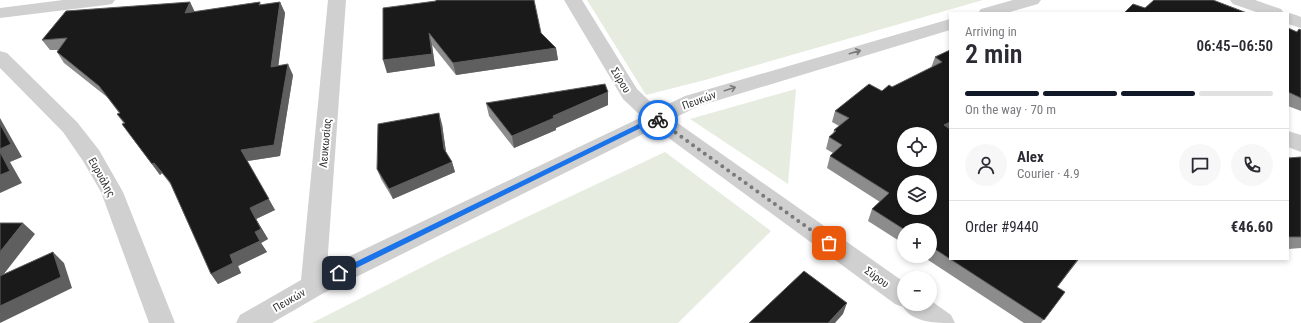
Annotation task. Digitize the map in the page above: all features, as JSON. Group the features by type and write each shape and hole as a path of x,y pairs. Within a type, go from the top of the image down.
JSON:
{"street":[{"path":"0,13 106,0"},
{"name":"Λευκωσίας","path":"313,286 337,0"},
{"name":"Σύρου","path":"573,0 630,94 655,118 897,291"},
{"path":"990,12 1032,0"},
{"path":"1240,0 1272,12"},
{"path":"1289,18 1301,23"},
{"name":"Πευκών","path":"248,323 313,286 692,101 949,24"},
{"name":"Ευρυάλης","path":"0,57 9,77 70,127 91,156 112,192 162,323"},
{"path":"1289,138 1301,144"},
{"path":"925,311 942,323"}],"shaded area":[{"path":"587,0 983,0 705,80 646,95"},
{"path":"796,89 788,184 690,119"},
{"path":"665,152 771,231 678,323 312,323 446,255"}],"building":[{"path":"436,0 534,0 541,33 556,48 453,63 429,33 432,54 383,60 383,8"},
{"path":"1154,0 1213,0 1244,12 1125,12 1133,4 1145,8"},
{"path":"190,2 185,13 260,2 259,5 280,2 271,67 288,64 274,145 241,150 269,199 250,208 261,229 255,232 260,241 230,255 233,263 211,274 170,182 154,163 152,164 122,124 125,123 117,114 120,113 99,86 57,52 67,38 42,40 66,11"},
{"path":"1289,28 1297,32 1299,29 1301,30 1301,98 1289,92"},
{"path":"949,50 949,122 944,125 949,128 949,258 937,251 937,223 897,223 897,225 872,209 889,193 830,156 842,145 829,137 836,131 834,130 849,118 835,111 869,84 882,91 889,85 892,87 942,62 935,57"},
{"path":"605,84 608,92 512,136 486,103"},
{"path":"439,113 444,149 452,162 389,189 377,169 378,124"},
{"path":"0,124 11,144 0,149"},
{"path":"0,152 10,171 0,175"},
{"path":"1301,157 1301,237 1289,237 1289,158"},
{"path":"0,223 23,223 0,252"},
{"path":"53,252 61,277 0,306 0,276"},
{"path":"952,260 1077,260 1057,287 1065,292 1044,320"},
{"path":"804,271 847,303 828,323 749,323"}],"way so far":[{"path":"658,120 829,243"}],"route":[{"path":"339,273 655,118 658,120"}]}
